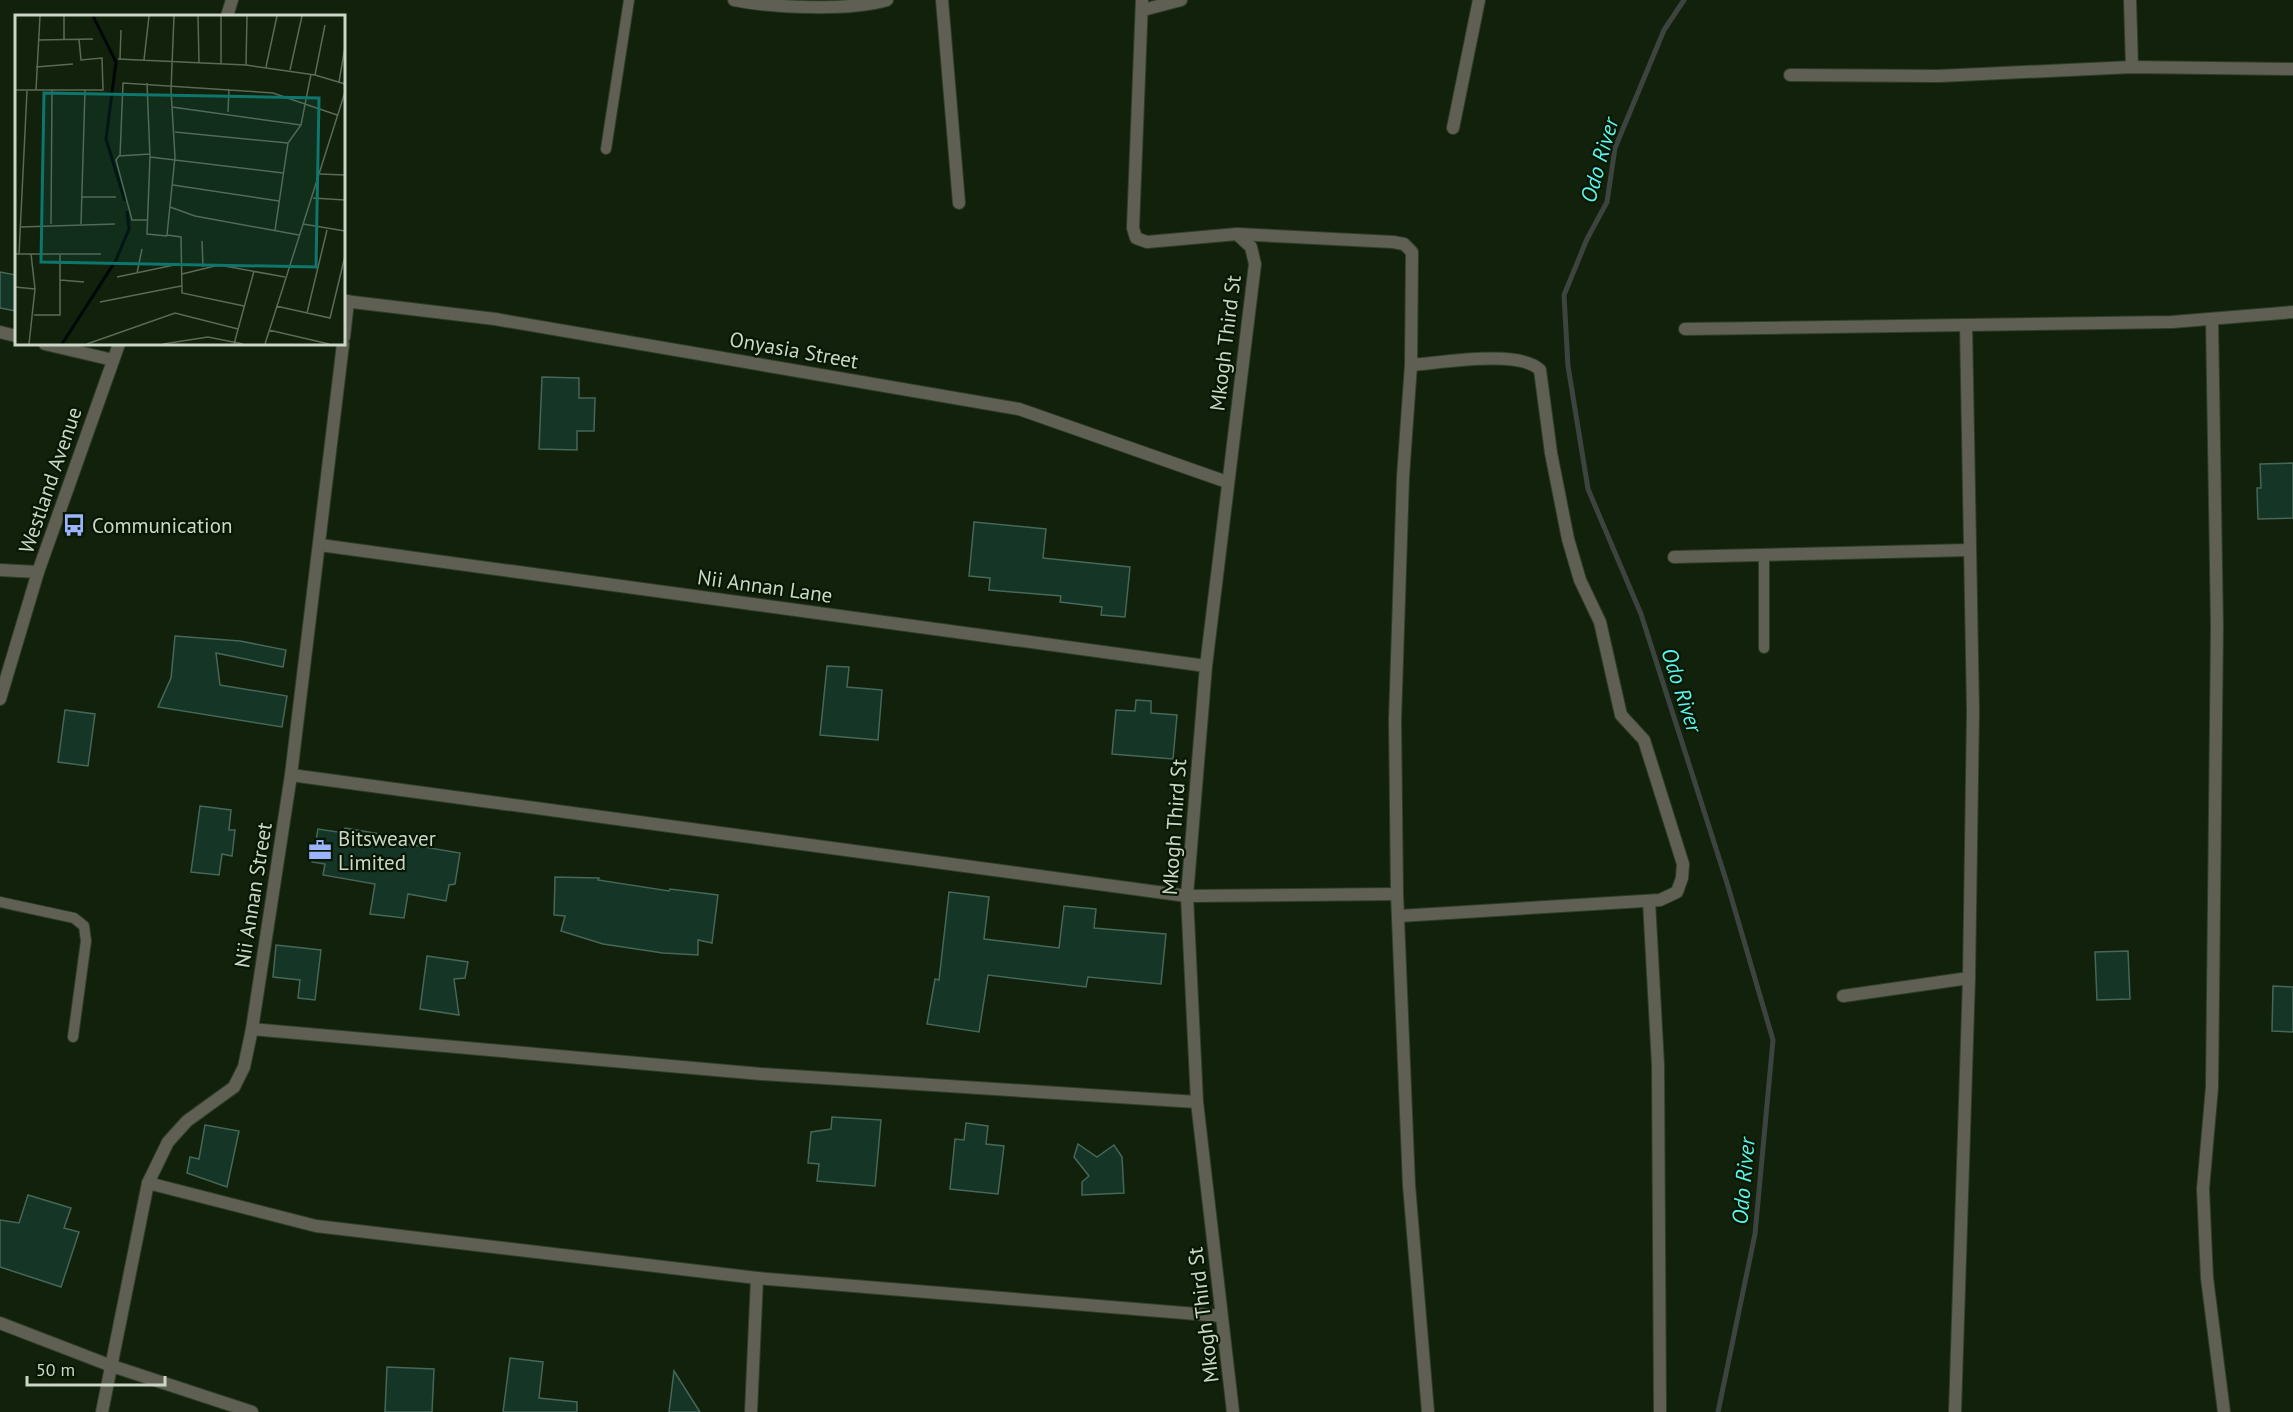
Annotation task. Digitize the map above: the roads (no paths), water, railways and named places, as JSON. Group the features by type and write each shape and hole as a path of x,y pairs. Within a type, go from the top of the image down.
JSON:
{"street":[{"path":"227,15 232,0"},
{"path":"735,0 756,4 806,7 887,0"},
{"path":"942,0 958,203"},
{"path":"1181,0 1142,5 1132,228 1136,238 1147,242 1237,234 1404,244 1412,252 1411,365 1403,477 1395,720 1397,894 1409,1185 1428,1412"},
{"path":"1453,128 1479,0"},
{"path":"2130,0 2132,67"},
{"path":"1790,75 1939,76 2132,67 2293,69"},
{"name":"Mkogh Third St","path":"1233,1412 1197,1102 1187,896 1206,666 1255,264 1251,247 1237,234"},
{"path":"345,319 346,301"},
{"name":"Onyasia Street","path":"346,301 495,319 1019,409 1227,482"},
{"path":"1685,329 2212,320 2293,312"},
{"path":"2212,320 2217,627 2212,1075 2203,1189 2207,1278 2224,1412"},
{"path":"1954,1412 1969,978 1973,711 1966,325"},
{"path":"0,332 15,336"},
{"path":"49,345 113,360"},
{"name":"Westland Avenue","path":"0,699 38,572 118,345"},
{"name":"Nii Annan Street","path":"102,1412 109,1365 148,1183 168,1142 187,1121 234,1087 244,1067 252,1029 291,775 343,345"},
{"path":"1399,916 1660,900 1677,892 1682,878 1683,864 1644,740 1622,715 1600,622 1580,580 1568,539 1551,453 1540,370 1528,362 1508,358 1411,365"},
{"name":"Nii Annan Lane","path":"320,545 1206,666"},
{"path":"1674,557 1970,550"},
{"path":"0,570 38,572"},
{"path":"291,775 1187,896 1397,894"},
{"path":"1649,901 1658,1065 1660,1412"},
{"path":"1842,996 1969,978"},
{"path":"252,1029 761,1074 1197,1102"},
{"path":"148,1183 316,1226 758,1278 1221,1316"},
{"path":"751,1412 758,1278"},
{"path":"0,1323 109,1365 252,1412"}],"lane":[{"path":"606,149 629,0"},
{"path":"1764,555 1764,648"},
{"path":"0,902 74,918 84,926 86,941 73,1037"}],"waterway":[{"name":"Odo River","path":"1684,0 1664,30 1615,148 1607,202 1587,239 1564,295 1568,366 1588,489 1641,614 1727,883 1773,1040 1755,1234 1718,1412"}],"place":[{"name":"Communication","path":"74,525"},
{"name":"Bitsweaver Limited","path":"320,850"}]}
